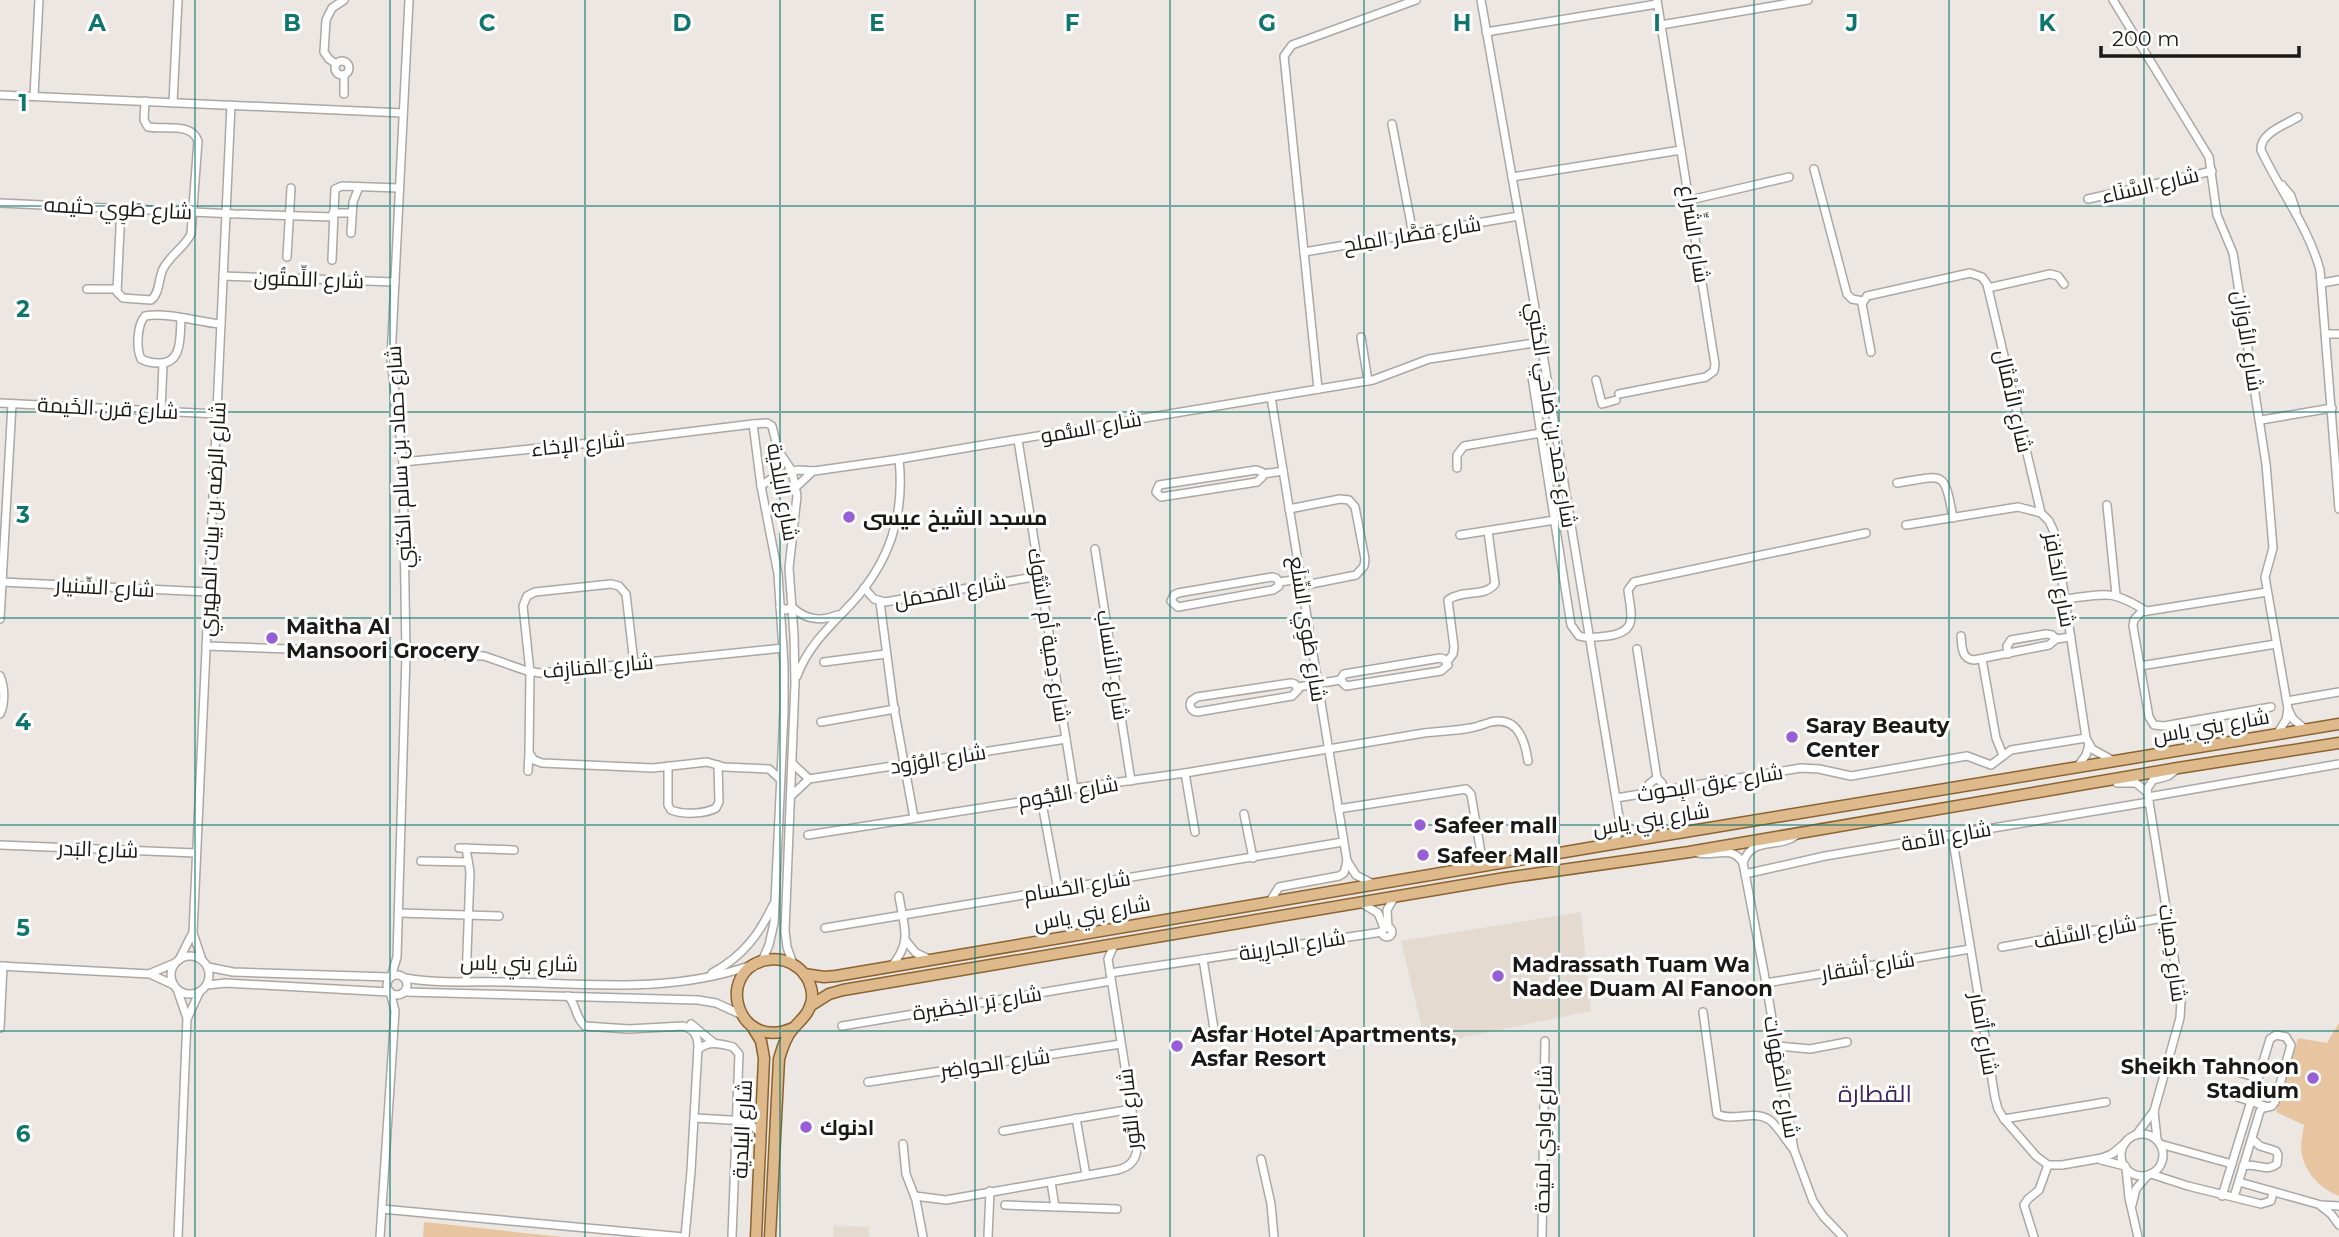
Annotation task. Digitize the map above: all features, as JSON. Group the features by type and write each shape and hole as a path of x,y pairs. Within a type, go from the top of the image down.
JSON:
{"main road":[{"name":"شارع بني ياس","path":"804,974 830,977 2339,724"},
{"name":"شارع بني ياس","path":"810,1006 843,990 1115,943 1505,878 1689,852 2105,780 2339,743"},
{"path":"1662,855 1671,843 1673,835"},
{"path":"1297,913 1297,903 1321,898 1329,892"},
{"path":"778,959 793,964 804,974 811,991 806,1016 785,1032 768,1033 751,1026 739,1009 737,991 743,975 759,962 778,959"},
{"name":"شارع البلدية","path":"751,1026 763,1049 756,1237"},
{"name":"شارع البلدية","path":"770,1237 778,1068 781,1051 793,1028"}],"street":[{"path":"34,96 39,0"},
{"path":"173,103 178,0"},
{"path":"344,0 330,11 326,20 324,52 329,60 336,64 343,61 348,65 349,70 344,75 344,110"},
{"name":"شارع حماد بن سالم الكتبي","path":"390,977 397,957 406,655 403,461 392,371 409,0"},
{"path":"1318,389 1286,66 1283,59 1285,52 1292,45 1416,0"},
{"name":"شارع حمد بن ضاحي الكتبي","path":"1481,0 1541,342 1620,830"},
{"path":"1661,25 1808,0"},
{"name":"شارع الأوزان","path":"2113,0 2205,150 2212,171 2217,215 2233,253 2261,420 2273,542 2272,554 2265,572 2267,592 2287,705 2292,719 2305,729"},
{"path":"1486,33 1657,2"},
{"name":"شارع الشِّراع","path":"1596,380 1602,404 1618,397 1706,377 1715,367 1657,2"},
{"path":"0,95 403,113"},
{"path":"121,208 118,295 123,298 148,300 155,297 164,268 189,237 194,212 198,141 196,135 188,130 148,127 144,122 145,101"},
{"name":"شارع الرضه بن بيات المهيري","path":"202,960 192,933 231,105"},
{"path":"2298,117 2265,137 2260,145 2313,246 2322,283 2339,509"},
{"path":"1392,124 1412,234"},
{"path":"1512,177 1681,150"},
{"path":"1814,169 1847,294 1852,299 1863,301"},
{"name":"شارع السَّنَاء","path":"2088,199 2212,171"},
{"path":"1689,200 1789,177"},
{"path":"332,260 335,189 342,186 400,188"},
{"path":"351,233 353,202 359,187"},
{"path":"287,257 291,188"},
{"name":"شارع طَوِي حثيمه","path":"0,203 238,214 352,213"},
{"name":"شارع قصَّار المِلح","path":"1304,252 1519,216"},
{"path":"1863,301 1869,295 1970,274 1982,277 1988,288 2050,274 2058,276 2064,284"},
{"name":"شارع اللِّمتُون","path":"223,276 395,282"},
{"path":"2322,283 2339,280"},
{"name":"شارع الأَمْثال","path":"1988,288 2040,513"},
{"path":"87,289 117,289"},
{"path":"1863,301 1871,352"},
{"path":"181,318 177,354 173,359 163,364 146,362 139,357 140,322 147,315 181,318 221,324"},
{"path":"2326,334 2339,334"},
{"path":"1361,337 1368,381"},
{"name":"شارع السُّمو","path":"761,486 775,476 792,471 814,471 899,459 1368,381 1429,359 1541,342"},
{"path":"1544,363 1535,367 1532,374 1572,627 1579,636 1590,638 1617,634 1628,627 1632,616 1628,590 1634,582 1866,533"},
{"path":"162,411 163,364"},
{"name":"شارع طَوِي السِّلَع","path":"1272,397 1347,861"},
{"name":"شارع قرن الخَيمة","path":"0,403 217,414"},
{"path":"0,619 12,404"},
{"path":"2261,420 2332,408"},
{"name":"شارع البلدية","path":"759,962 772,936 784,665 775,557 761,486 753,424 767,423 772,426 778,450 792,471 796,487 789,568 795,683 785,931 793,964"},
{"name":"شارع الإخاء","path":"403,461 753,424"},
{"path":"1457,468 1457,455 1464,446 1541,433"},
{"path":"0,435 10,436"},
{"name":"شارع دِمية أم الشُّوك","path":"1018,440 1074,789"},
{"path":"795,683 809,651 864,588 883,561 897,525 901,500 899,459"},
{"path":"1263,474 1263,478 1257,482 1164,497 1158,496 1156,492 1156,488 1161,485 1256,470 1263,474 1283,471"},
{"path":"796,487 814,471"},
{"path":"1897,483 1934,477 1941,479 1947,487 1953,518"},
{"path":"1279,582 1279,586 1273,590 1178,607 1171,601 1172,596 1178,593 1272,578 1279,582 1300,582 1356,575 1364,566 1355,507 1349,500 1340,499 1289,509"},
{"path":"2107,505 2116,595"},
{"name":"شارع الحَافِز","path":"1906,526 2018,507 2040,513 2053,527 2088,741"},
{"path":"1460,535 1555,520"},
{"path":"1340,680 1346,686 1441,671 1447,667 1454,650 1448,605 1452,596 1489,590 1494,586 1496,579 1488,531"},
{"name":"شارع الأنساب","path":"1095,549 1131,781"},
{"name":"شارع المَحمَل","path":"864,588 880,602 1040,576"},
{"name":"شارع السِّنيار","path":"2,582 208,592"},
{"path":"528,771 530,672 523,606 527,596 532,593 611,584 619,586 626,594 634,663"},
{"path":"2267,592 2146,611 2133,620 2149,717 2154,725 2164,726 2272,708"},
{"path":"2066,599 2116,595 2128,599 2146,611"},
{"path":"880,602 894,709 914,818"},
{"path":"780,607 786,610 792,607 804,617 814,619 829,618 841,613"},
{"path":"2008,654 2007,646 2011,640 2046,634 2056,639"},
{"path":"1961,636 1963,651 1970,660 2049,645 2056,639 2071,637"},
{"path":"2140,666 2276,644"},
{"name":"شارع المَنازِف","path":"206,646 484,656 530,672 545,673 783,648"},
{"path":"1637,649 1657,778 1664,790"},
{"path":"824,662 886,654"},
{"path":"1340,680 1346,673 1440,658 1447,662"},
{"path":"1982,659 1996,738 2003,755"},
{"path":"784,665 795,664"},
{"path":"0,715 3,707 1,679"},
{"path":"1298,687 1298,692 1292,696 1200,712 1192,710 1190,706 1191,701 1197,697 1291,683 1298,687 1340,680"},
{"path":"2277,734 2286,720 2287,705 2339,692"},
{"path":"821,722 894,709"},
{"name":"شارع النُّجُوم","path":"808,835 1041,798 1056,791 1470,728 1498,721 1518,730 1525,741 1528,761"},
{"name":"شارع الوُرُود","path":"810,779 1066,739"},
{"path":"2088,741 2101,755 2116,761"},
{"path":"2077,768 2086,755 2088,741"},
{"name":"شارع عِرق البِحوث","path":"1616,798 1801,768 1851,776 1967,756 1991,765 2011,750 2088,741"},
{"path":"529,753 534,760 542,763 653,768 707,762 769,769 780,779"},
{"path":"769,769 781,759"},
{"path":"791,796 810,779 792,762"},
{"name":"شارع الأمة","path":"1745,874 1825,856 2339,764"},
{"path":"668,766 668,805 678,813 716,808 719,802 718,765"},
{"path":"2148,797 2151,781 2168,776 2178,768"},
{"path":"1185,773 1195,832"},
{"path":"1647,793 1649,784 1657,778"},
{"path":"2105,780 2136,783 2148,797"},
{"path":"1338,809 1466,789 1471,794 1481,853 1487,860 1498,864"},
{"name":"شارع دِميات","path":"2136,1135 2154,1111 2181,1010 2181,993 2148,797"},
{"path":"1041,798 1058,890"},
{"path":"1244,814 1253,858"},
{"path":"1612,844 1620,830 1636,841"},
{"path":"1743,863 1747,852 1753,847 1787,842 1796,837 1797,833"},
{"name":"شارع أتمار","path":"1952,835 1996,1104 2004,1119 2036,1157 2048,1165"},
{"name":"شارع الحُسام","path":"825,928 1343,842"},
{"name":"شارع البَدر","path":"0,845 196,853"},
{"path":"466,981 470,872 463,848 514,850"},
{"path":"1689,852 1731,852 1743,863"},
{"path":"421,861 468,862"},
{"path":"1347,861 1360,879 1377,884"},
{"path":"1269,903 1279,887 1339,876 1344,873 1347,861"},
{"name":"شارع الصَّهَوات","path":"1743,863 1794,1150 1812,1200 1843,1237"},
{"path":"891,967 901,955 906,940 900,896"},
{"path":"1384,929 1387,910 1395,896"},
{"path":"704,978 733,961 749,945 765,923 774,901"},
{"path":"1359,902 1378,913 1384,929"},
{"path":"399,913 499,916"},
{"name":"شارع السَّلَف","path":"2001,947 2168,917"},
{"name":"شارع الجارِينة","path":"1111,977 1384,929"},
{"name":"شارع الرضه بن بيات المهيري","path":"177,961 192,933"},
{"path":"906,940 916,953 932,960"},
{"path":"1093,947 1108,959 1115,943"},
{"name":"شارع أشقار","path":"1766,983 1970,949"},
{"path":"150,974 193,956 202,960 208,967 207,985 200,992 187,1017"},
{"name":"شارع حماد بن سالم الكتبي","path":"397,957 405,978"},
{"name":"شارع النُّور","path":"915,1196 946,1200 1051,1182 1125,1168 1135,1158 1137,1143 1108,959"},
{"path":"1203,959 1214,1029"},
{"path":"177,961 171,971 187,1017 178,1237"},
{"name":"شارع بني ياس","path":"405,978 663,984 704,978 759,962"},
{"path":"0,1028 1,966 150,974 191,995 200,992"},
{"path":"208,967 233,972 390,977 398,975 405,978 407,985 396,1010 380,1237"},
{"path":"390,977 387,983 396,1010"},
{"name":"شارع بَر الخِضَيرة","path":"842,1026 1111,977"},
{"path":"207,985 226,983 390,992 396,995 404,992"},
{"name":"شارع بني ياس","path":"404,992 706,1000 726,1006 743,1016"},
{"path":"382,1209 684,1237 695,1118 698,1051 694,1031 683,1026 670,1025 628,1029 589,1027 580,1021 568,996"},
{"path":"577,1010 586,996"},
{"path":"1703,1012 1717,1114 1725,1118 1759,1116 1769,1119 1794,1150"},
{"path":"670,1025 678,1022 691,1024 715,1044"},
{"path":"2222,1196 2270,1039 2276,1035 2288,1038 2291,1045 2275,1102 2260,1111 2234,1197"},
{"name":"شارع وادِي لميَحة","path":"1542,1237 1545,1041"},
{"path":"1777,1046 1802,1049 1847,1042"},
{"path":"698,1051 707,1044 715,1044 733,1046 739,1054 732,1237"},
{"name":"شارع الحواضِر","path":"868,1082 1121,1044"},
{"path":"2224,1068 2258,1078"},
{"path":"2218,1091 2269,1107"},
{"path":"2004,1119 2106,1102"},
{"path":"747,1121 763,1104"},
{"path":"1003,1131 1132,1109"},
{"name":"شارع دِميات","path":"2154,1111 2158,1142"},
{"path":"695,1118 747,1121 755,1126 761,1137"},
{"path":"1076,1118 1086,1175"},
{"path":"2034,1237 2024,1205 2039,1190 2048,1165 2097,1159 2112,1154 2136,1135 2150,1135 2163,1149 2162,1161 2136,1189 2131,1209"},
{"path":"2244,1166 2251,1164 2270,1168 2277,1164 2275,1149 2258,1144 2252,1139"},
{"path":"2158,1142 2232,1164"},
{"path":"2125,1143 2121,1154 2138,1237"},
{"path":"903,1144 906,1174 915,1196 923,1237"},
{"path":"1261,1159 1271,1204 1274,1237"},
{"path":"2097,1159 2125,1167 2137,1175 2150,1174 2222,1196 2265,1204 2271,1201 2273,1192"},
{"path":"1051,1182 1055,1207"},
{"path":"2239,1182 2321,1205 2339,1206"},
{"path":"988,1237 990,1191"},
{"path":"1006,1205 1117,1209"},
{"path":"2321,1205 2339,1224"},
{"path":"2339,1215 2339,1224"}],"shaded area":[{"name":"Madrassath Tuam Wa Nadee Duam Al Fanoon","path":"1581,912 1591,1011 1426,1045 1401,941"},
{"name":"Sheikh Tahnoon Stadium","path":"2339,1023 2339,1196 2325,1189 2308,1171 2301,1148 2304,1125 2276,1112 2298,1038 2327,1043"},
{"path":"424,1222 562,1237 423,1237"},
{"path":"834,1226 869,1227 869,1237 833,1237"}],"place":[{"name":"مسجد الشيخ عيسى","path":"849,517"},
{"name":"Maitha Al Mansoori Grocery","path":"272,638"},
{"name":"Saray Beauty Center","path":"1792,737"},
{"name":"Safeer mall","path":"1420,825"},
{"name":"Safeer Mall","path":"1423,855"},
{"name":"Madrassath Tuam Wa Nadee Duam Al Fanoon","path":"1498,976"},
{"name":"Asfar Hotel Apartments, Asfar Resort","path":"1177,1046"},
{"name":"Sheikh Tahnoon Stadium","path":"2313,1078"},
{"name":"ادنوك","path":"806,1127"}],"district":[{"name":"القطارة","path":"1875,1093"}]}
